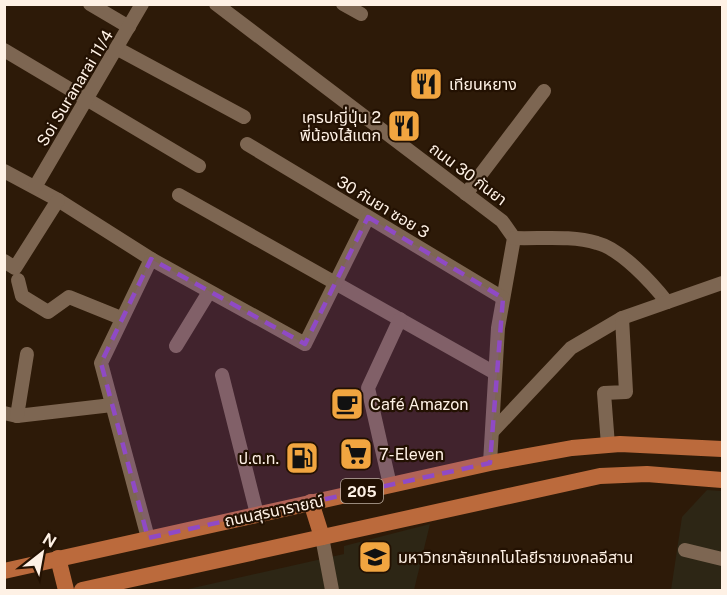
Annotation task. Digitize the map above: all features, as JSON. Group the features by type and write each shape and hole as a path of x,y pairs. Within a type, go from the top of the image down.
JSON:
{"main road":[{"name":"ถนนสุรนารายณ์","path":"4,571 490,463 572,448 620,444 723,449"},
{"name":"205","path":"82,591 600,476 647,474 723,480"},
{"path":"311,502 321,537"},
{"path":"58,558 66,591"}],"street":[{"path":"90,4 129,27"},
{"name":"Soi Suranarai 11/4","path":"35,187 142,4"},
{"path":"344,4 361,14"},
{"name":"ถนน 30 กันยา","path":"219,5 502,221 514,238"},
{"path":"117,49 244,117"},
{"path":"4,50 199,166"},
{"path":"466,194 544,91"},
{"name":"30 กันยา ซอย 3","path":"247,144 503,298"},
{"path":"4,171 58,200 151,259 305,344 368,217"},
{"path":"179,195 495,373"},
{"path":"4,261 15,268 58,200"},
{"path":"490,463 495,373 503,298 514,238 599,243 653,284 667,302"},
{"path":"148,538 101,363 151,259"},
{"path":"18,280 22,296 45,311 51,311 69,297 121,318"},
{"path":"492,432 571,348 622,318 723,283"},
{"path":"176,346 209,292"},
{"path":"608,446 604,393 626,392 622,318"},
{"path":"390,485 368,388 400,319"},
{"path":"27,354 11,415 112,405"},
{"path":"222,375 257,514"},
{"path":"321,537 332,591"},
{"path":"685,550 723,559"}],"highlighted area":[{"path":"368,217 503,298 490,463 148,538 101,363 151,259 305,344"}],"shaded area":[{"name":"มหาวิทยาลัยเทคโนโลยีราชมงคลอีสาน","path":"707,490 722,491 722,590 671,590 682,517"},
{"name":"มหาวิทยาลัยเทคโนโลยีราชมงคลอีสาน","path":"430,524 414,590 184,590 344,554 344,546"}],"place":[{"name":"เทียนหยาง","path":"426,84"},
{"name":"เครปญี่ปุ่น 2 พี่น้องไส้แตก","path":"404,126"},
{"name":"Café Amazon","path":"347,404"},
{"name":"7-Eleven","path":"356,454"},
{"name":"ป.ต.ท.","path":"302,458"},
{"name":"มหาวิทยาลัยเทคโนโลยีราชมงคลอีสาน","path":"375,557"}]}
